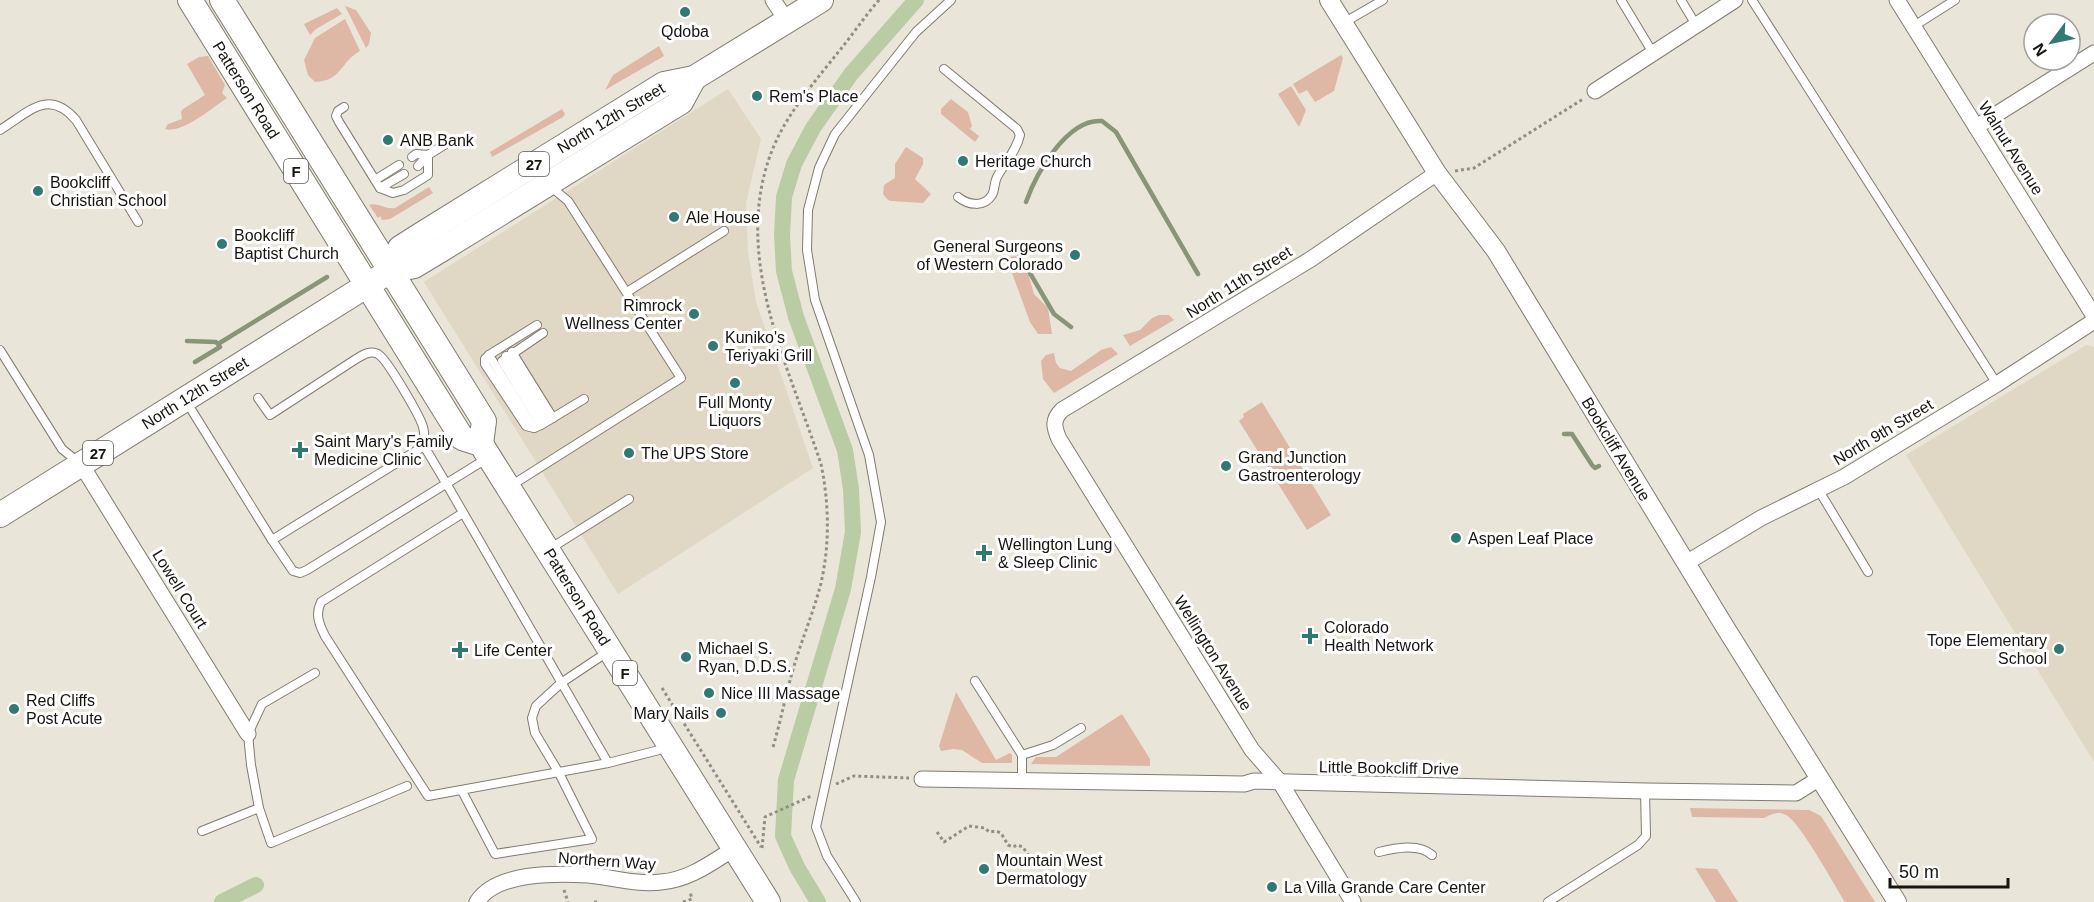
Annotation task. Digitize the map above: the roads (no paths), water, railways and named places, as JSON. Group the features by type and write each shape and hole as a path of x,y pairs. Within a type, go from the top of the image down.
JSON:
{"main road":[{"name":"Patterson Road","path":"190,0 462,438 485,451 509,487 768,902"},
{"name":"Patterson Road","path":"222,0 484,421 485,451"},
{"name":"North 12th Street","path":"0,515 390,271 414,266 541,174 681,102 694,78 821,0"},
{"path":"225,57 249,43"}],"street":[{"path":"773,0 787,21"},
{"name":"Bookcliff Avenue","path":"1329,0 1446,172 1496,251 1686,563 1897,902"},
{"path":"1595,92 1735,0"},
{"name":"Walnut Avenue","path":"1898,0 2094,316"},
{"path":"1976,127 2094,53"},
{"name":"North 11th Street","path":"1055,417 1062,410 1311,259 1446,172"},
{"name":"North 9th Street","path":"1686,563 1761,518 1844,477 2094,321"},
{"name":"Wellington Avenue","path":"1055,417 1054,428 1059,439 1252,750 1280,782 1353,902"},
{"name":"Lowell Court","path":"81,464 248,734"},
{"name":"Little Bookcliff Drive","path":"922,778 1244,784 1280,782 1796,793 1820,778"},
{"name":"Northern Way","path":"477,902 486,891 502,881 542,875 588,875 644,883 674,880 687,877 735,848"}],"lane":[{"path":"856,902 827,856 816,827 881,522 869,455 815,300 807,250 808,210 819,168 835,134 916,32 951,0"},
{"path":"1343,23 1383,0"},
{"path":"1621,0 1653,53"},
{"path":"1681,0 1696,25"},
{"path":"1752,0 1996,384"},
{"path":"1914,26 1955,0"},
{"path":"944,69 1017,129 1020,135 1015,150 996,179 992,196 985,202 973,204 958,197"},
{"path":"0,130 46,103 56,103 66,109 76,120 138,222"},
{"path":"344,107 338,111 336,116 380,189 393,193 404,190 428,174 428,155"},
{"path":"417,166 428,155 449,142"},
{"path":"412,157 416,154 428,155"},
{"path":"375,180 399,165"},
{"path":"380,189 404,174"},
{"path":"509,487 681,378 568,201 541,174"},
{"path":"627,292 724,231"},
{"path":"537,325 485,359 485,364 520,420 526,426 544,423 584,399"},
{"path":"543,333 509,354 502,361 544,423"},
{"path":"0,350 62,449 81,464"},
{"path":"258,398 270,415 356,359 369,352 379,354 419,415 424,429 424,446 608,763"},
{"path":"509,354 544,423"},
{"path":"185,399 272,540 293,571 300,573 446,483 485,451"},
{"path":"272,540 424,446"},
{"path":"1818,489 1868,572"},
{"path":"548,550 629,499"},
{"path":"463,513 321,602 318,609 318,623 325,636 428,796 559,773 671,747"},
{"path":"462,791 495,854 592,839 559,773 536,734 532,718 536,706 561,683 611,650"},
{"path":"315,673 262,704 248,734 259,808 271,843 407,786"},
{"path":"975,681 1022,754 1022,780"},
{"path":"1022,754 1053,745 1081,728"},
{"path":"1548,902 1638,845 1646,836 1645,791"},
{"path":"202,831 259,808"},
{"path":"1379,852 1393,848 1423,848 1432,855"}],"waterway":[{"path":"818,902 797,867 783,836 786,780 843,589 853,532 851,489 845,450 796,317 784,271 782,235 784,197 794,164 813,128 851,74 916,0"},
{"path":"1026,202 1045,163 1065,138 1089,122 1102,121 1116,132 1198,274"},
{"path":"1017,251 1054,314 1071,327"},
{"path":"195,362 220,347 218,344 327,277"},
{"path":"187,341 218,344"},
{"path":"1564,434 1572,434 1592,465 1595,468 1599,466"},
{"path":"222,902 256,885"}],"place":[{"name":"Qdoba","path":"685,12"},
{"name":"Rem's Place","path":"757,96"},
{"name":"ANB Bank","path":"388,140"},
{"name":"Heritage Church","path":"963,161"},
{"name":"Bookcliff Christian School","path":"38,191"},
{"name":"Ale House","path":"674,217"},
{"name":"Bookcliff Baptist Church","path":"222,244"},
{"name":"General Surgeons of Western Colorado","path":"1075,255"},
{"name":"Rimrock Wellness Center","path":"694,314"},
{"name":"Kuniko's Teriyaki Grill","path":"713,346"},
{"name":"Full Monty Liquors","path":"735,383"},
{"name":"Saint Mary's Family Medicine Clinic","path":"300,450"},
{"name":"The UPS Store","path":"629,453"},
{"name":"Grand Junction Gastroenterology","path":"1226,466"},
{"name":"Aspen Leaf Place","path":"1456,538"},
{"name":"Wellington Lung & Sleep Clinic","path":"984,553"},
{"name":"Colorado Health Network","path":"1310,636"},
{"name":"Tope Elementary School","path":"2059,649"},
{"name":"Life Center","path":"460,650"},
{"name":"Michael S. Ryan, D.D.S.","path":"686,657"},
{"name":"Nice III Massage","path":"709,693"},
{"name":"Red Cliffs Post Acute","path":"14,709"},
{"name":"Mary Nails","path":"721,713"},
{"name":"Mountain West Dermatology","path":"984,869"},
{"name":"La Villa Grande Care Center","path":"1272,887"}]}
